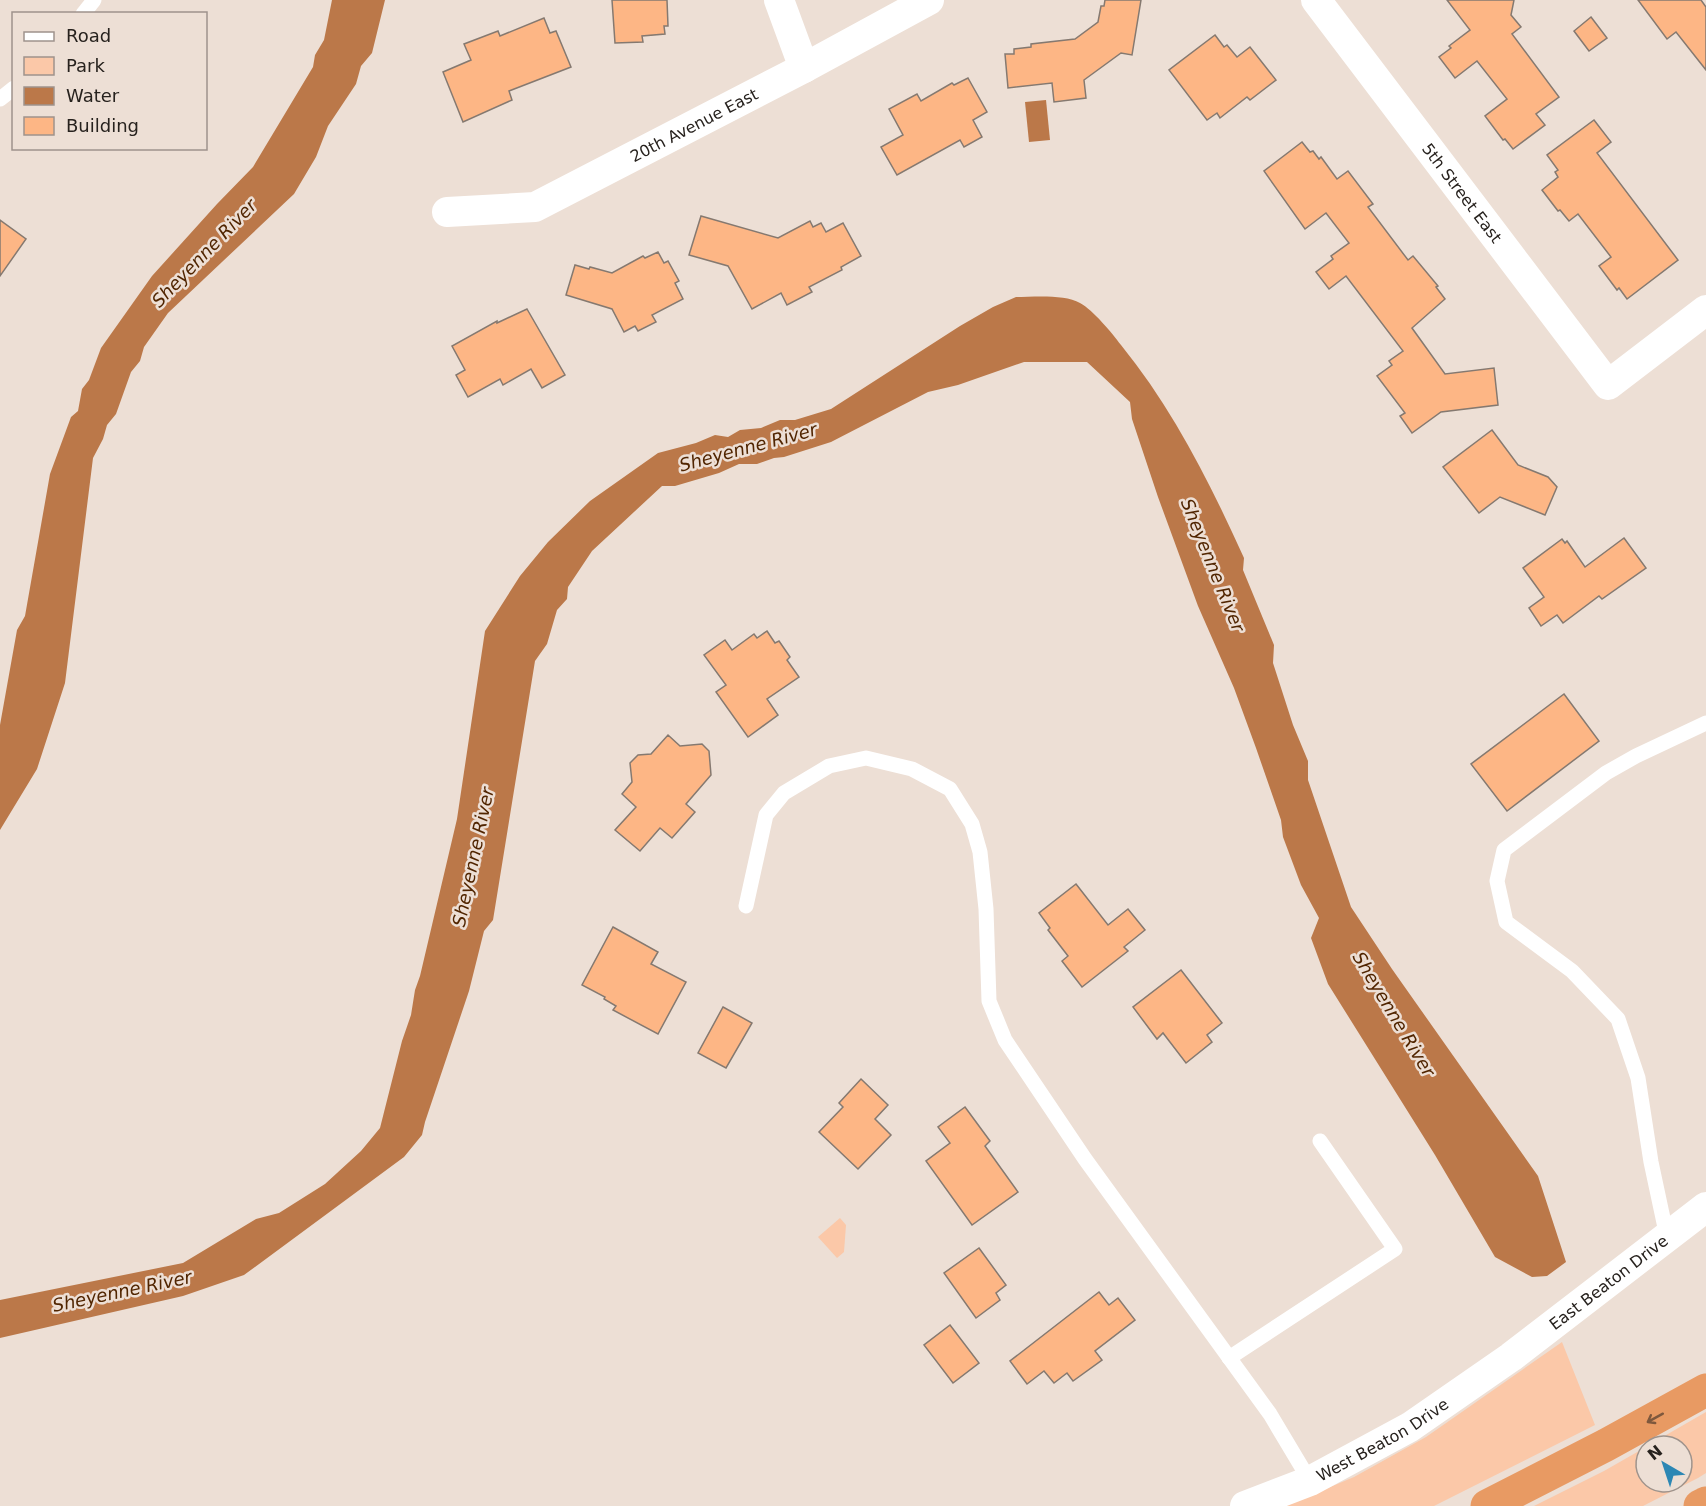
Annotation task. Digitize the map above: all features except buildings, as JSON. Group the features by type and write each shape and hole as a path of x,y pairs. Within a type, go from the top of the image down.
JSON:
{"highway":[{"path":"1486,1506 1606,1445 1706,1390"},
{"path":"1700,1506 1706,1503"}],"street":[{"path":"779,0 804,68"},
{"name":"20th Avenue East","path":"447,212 535,207 804,68 928,0"},
{"name":"5th Street East","path":"1316,0 1608,385 1706,310"},
{"name":"East Beaton Drive","path":"1511,1357 1706,1207"},
{"name":"West Beaton Drive","path":"1245,1506 1310,1481 1410,1426 1511,1357"}],"lane":[{"path":"85,12 94,0"},
{"path":"0,99 12,90"},
{"path":"1667,1237 1651,1162 1638,1078 1618,1019 1572,971 1506,922 1497,881 1504,850 1606,772 1706,723"},
{"path":"746,906 766,815 784,793 829,766 866,758 912,769 950,789 972,824 980,852 986,909 989,1001 1005,1040 1085,1159 1270,1414 1310,1481"},
{"path":"1229,1358 1395,1249 1320,1141"}],"green space":[{"path":"840,1218 846,1225 844,1252 837,1258 818,1237"},
{"path":"1562,1342 1595,1425 1434,1506 1285,1506 1354,1477 1426,1437"},
{"path":"1706,1412 1706,1473 1694,1480 1694,1434 1668,1434"},
{"path":"1634,1454 1634,1494 1667,1494 1643,1506 1534,1506"}],"water":[{"name":"Sheyenne River","path":"332,0 385,0 372,53 361,66 356,84 328,126 316,157 294,194 168,313 144,347 140,361 131,372 116,414 107,425 93,458 65,683 37,769 0,830 0,725 17,630 25,616 50,474 71,417 78,411 82,389 89,380 101,348 152,276 253,167 313,67 315,55 324,40"},
{"path":"1046,100 1050,140 1029,142 1025,102"},
{"name":"Sheyenne River","path":"1016,297 1066,298 1080,303 1091,311 1113,334 1140,369 1189,447 1244,558 1243,570 1274,645 1273,663 1293,725 1308,761 1308,780 1351,907 1538,1176 1566,1262 1547,1276 1532,1277 1495,1257 1435,1155 1328,984 1311,938 1319,918 1301,885 1283,837 1281,820 1234,688 1198,606 1158,497 1132,419 1130,402 1087,362 1024,362 958,385 928,392 831,442 757,464 739,464 719,473 675,486 662,486 592,551 568,587 567,599 557,610 547,644 535,661 493,920 484,931 469,991 422,1135 404,1157 244,1275 183,1296 0,1338 0,1300 183,1263 256,1219 279,1213 325,1184 361,1151 380,1128 402,1041 411,1015 415,990 457,819 485,631 520,576 548,542 590,501 658,453 696,443 715,435 728,437 740,430 761,428 780,420 795,420 831,409 960,326"}]}
